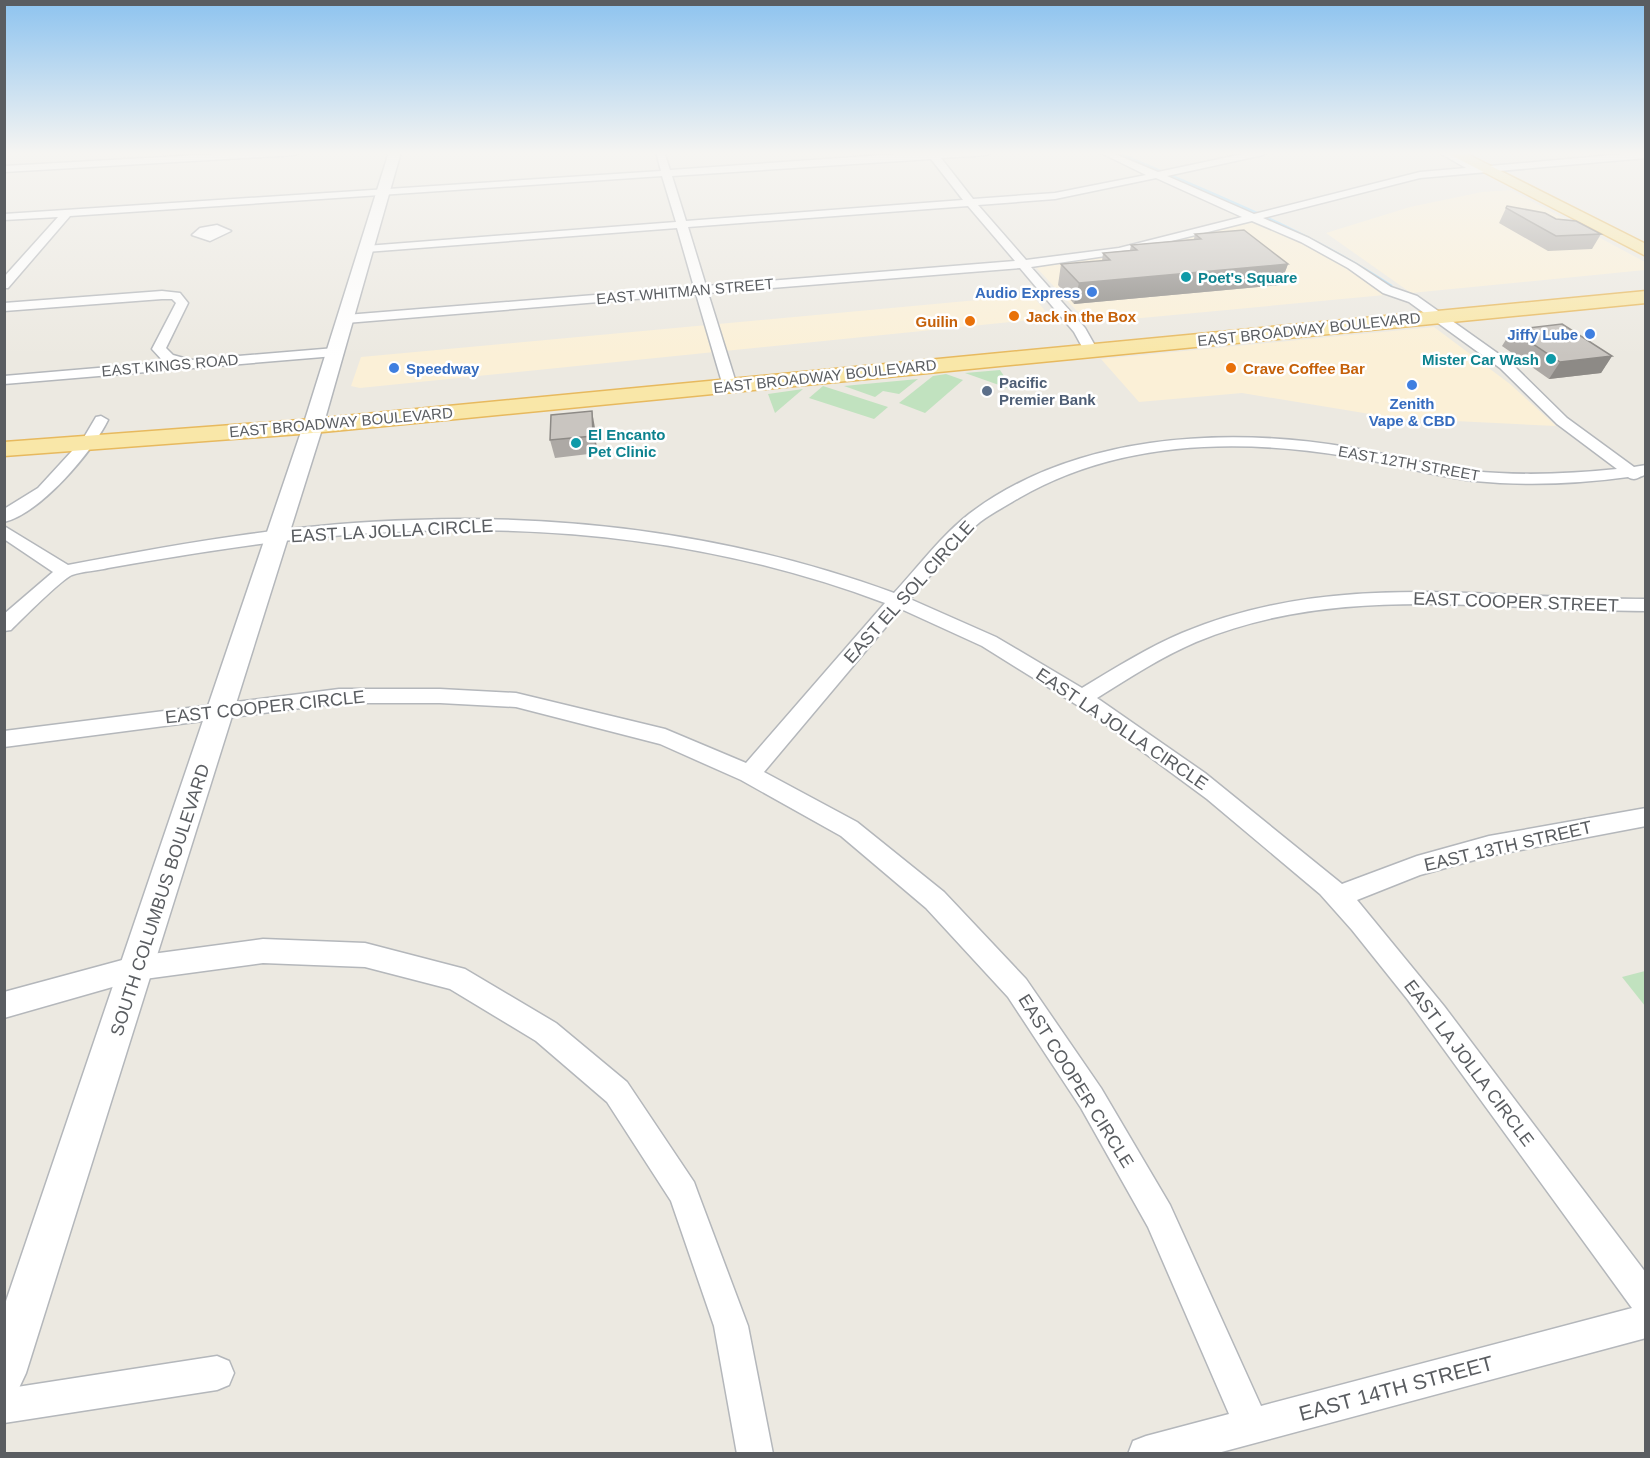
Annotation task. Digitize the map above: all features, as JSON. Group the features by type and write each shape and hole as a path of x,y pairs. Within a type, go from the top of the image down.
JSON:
{"main road":[{"path":"1584,220 1646,251"},
{"path":"1607,220 1646,240"},
{"name":"EAST BROADWAY BOULEVARD","path":"1257,334 1254,330 1260,325 1307,319 1367,304 1448,296"},
{"name":"EAST BROADWAY BOULEVARD","path":"4,429 96,430 317,408 726,375 1091,351 1646,297"},
{"path":"1069,332 1102,329"},
{"name":"EAST BROADWAY BOULEVARD","path":"726,375 745,363"},
{"name":"EAST BROADWAY BOULEVARD","path":"701,367 726,375"},
{"name":"EAST BROADWAY BOULEVARD","path":"4,449 172,415"}],"street":[{"path":"4,285 61,220"},
{"path":"216,228 221,220"},
{"name":"SOUTH COLUMBUS BOULEVARD","path":"4,1373 222,710 346,319 375,220"},
{"path":"681,220 726,375"},
{"path":"366,249 758,220"},
{"path":"986,220 1025,264 1069,332 1091,351"},
{"name":"EAST WHITMAN STREET","path":"346,319 1025,264 1119,250 1241,220"},
{"path":"1260,220 1320,248 1387,290 1413,299 1505,365 1562,421 1638,471 1646,483"},
{"path":"1286,220 1328,239 1364,260"},
{"path":"1401,283 1409,288 1413,299"},
{"path":"4,307 162,295 176,297 182,303 180,311 160,345 128,364 107,370"},
{"path":"160,345 159,349 168,358 193,363"},
{"name":"EAST KINGS ROAD","path":"4,380 335,352"},
{"path":"4,517 44,492 96,430"},
{"name":"EAST EL SOL CIRCLE","path":"749,774 897,602 972,520 1014,492 1056,471 1108,455 1168,444 1225,441 1281,443"},
{"name":"EAST 12TH STREET","path":"1281,443 1336,449 1452,473 1507,479 1558,479 1638,471"},
{"name":"EAST LA JOLLA CIRCLE","path":"65,571 167,551 277,538 439,525 526,525 657,538 799,567 897,602 966,630 1083,698 1170,758 1236,809 1339,896 1438,1019 1646,1300"},
{"path":"4,531 65,571 4,625"},
{"name":"EAST COOPER STREET","path":"1083,698 1145,659 1190,637 1230,623 1326,604 1395,598 1464,597 1575,604 1646,605"},
{"name":"EAST COOPER CIRCLE","path":"4,739 339,696 440,696 516,700 665,737 749,774 849,829 935,900 1017,988 1091,1098 1159,1216 1252,1426"},
{"name":"EAST 13TH STREET","path":"1339,896 1417,866 1489,846 1646,817"},
{"path":"4,1005 137,968 263,951 365,955 456,978 546,1032 617,1092 683,1193 731,1326 755,1454"},
{"name":"EAST 14TH STREET","path":"1146,1454 1646,1321"},
{"path":"4,1406 217,1372"}],"shaded area":[{"path":"1251,220 1263,223 1325,254 1385,295 1088,323 1034,265 1104,256"},
{"path":"1368,220 1567,220 1645,262 1645,270 1411,293 1326,233"},
{"path":"1032,295 1051,318 360,388 351,386 361,357"},
{"path":"1434,327 1510,384 1556,426 1394,418 1242,393 1139,402 1101,359"}],"green space":[{"path":"1000,370 1013,390 965,373"},
{"path":"946,374 963,380 925,413 899,403 933,376"},
{"path":"918,379 899,394 883,391 875,397 844,386"},
{"path":"823,386 888,407 874,419 809,398"},
{"path":"803,389 775,413 768,394"},
{"path":"1646,971 1645,1006 1622,977"}],"building":[{"path":"1528,220 1576,221 1601,234 1556,236"},
{"path":"1244,230 1288,264 1079,283 1061,264 1110,260 1103,253 1137,250 1131,245 1201,239 1195,234"},
{"path":"1562,324 1612,356 1560,362 1512,330"},
{"path":"592,411 593,436 550,440 551,415"}],"waterway":[{"path":"1271,220 1325,247 1391,286"}],"place":[{"name":"Poet's Square","path":"1186,277"},
{"name":"Audio Express","path":"1092,292"},
{"name":"Jack in the Box","path":"1014,316"},
{"name":"Guilin","path":"970,321"},
{"name":"Jiffy Lube","path":"1590,334"},
{"name":"Mister Car Wash","path":"1551,359"},
{"name":"Speedway","path":"394,368"},
{"name":"Crave Coffee Bar","path":"1231,368"},
{"name":"Zenith Vape & CBD","path":"1412,385"},
{"name":"Pacific Premier Bank","path":"987,391"},
{"name":"El Encanto Pet Clinic","path":"576,443"}]}
